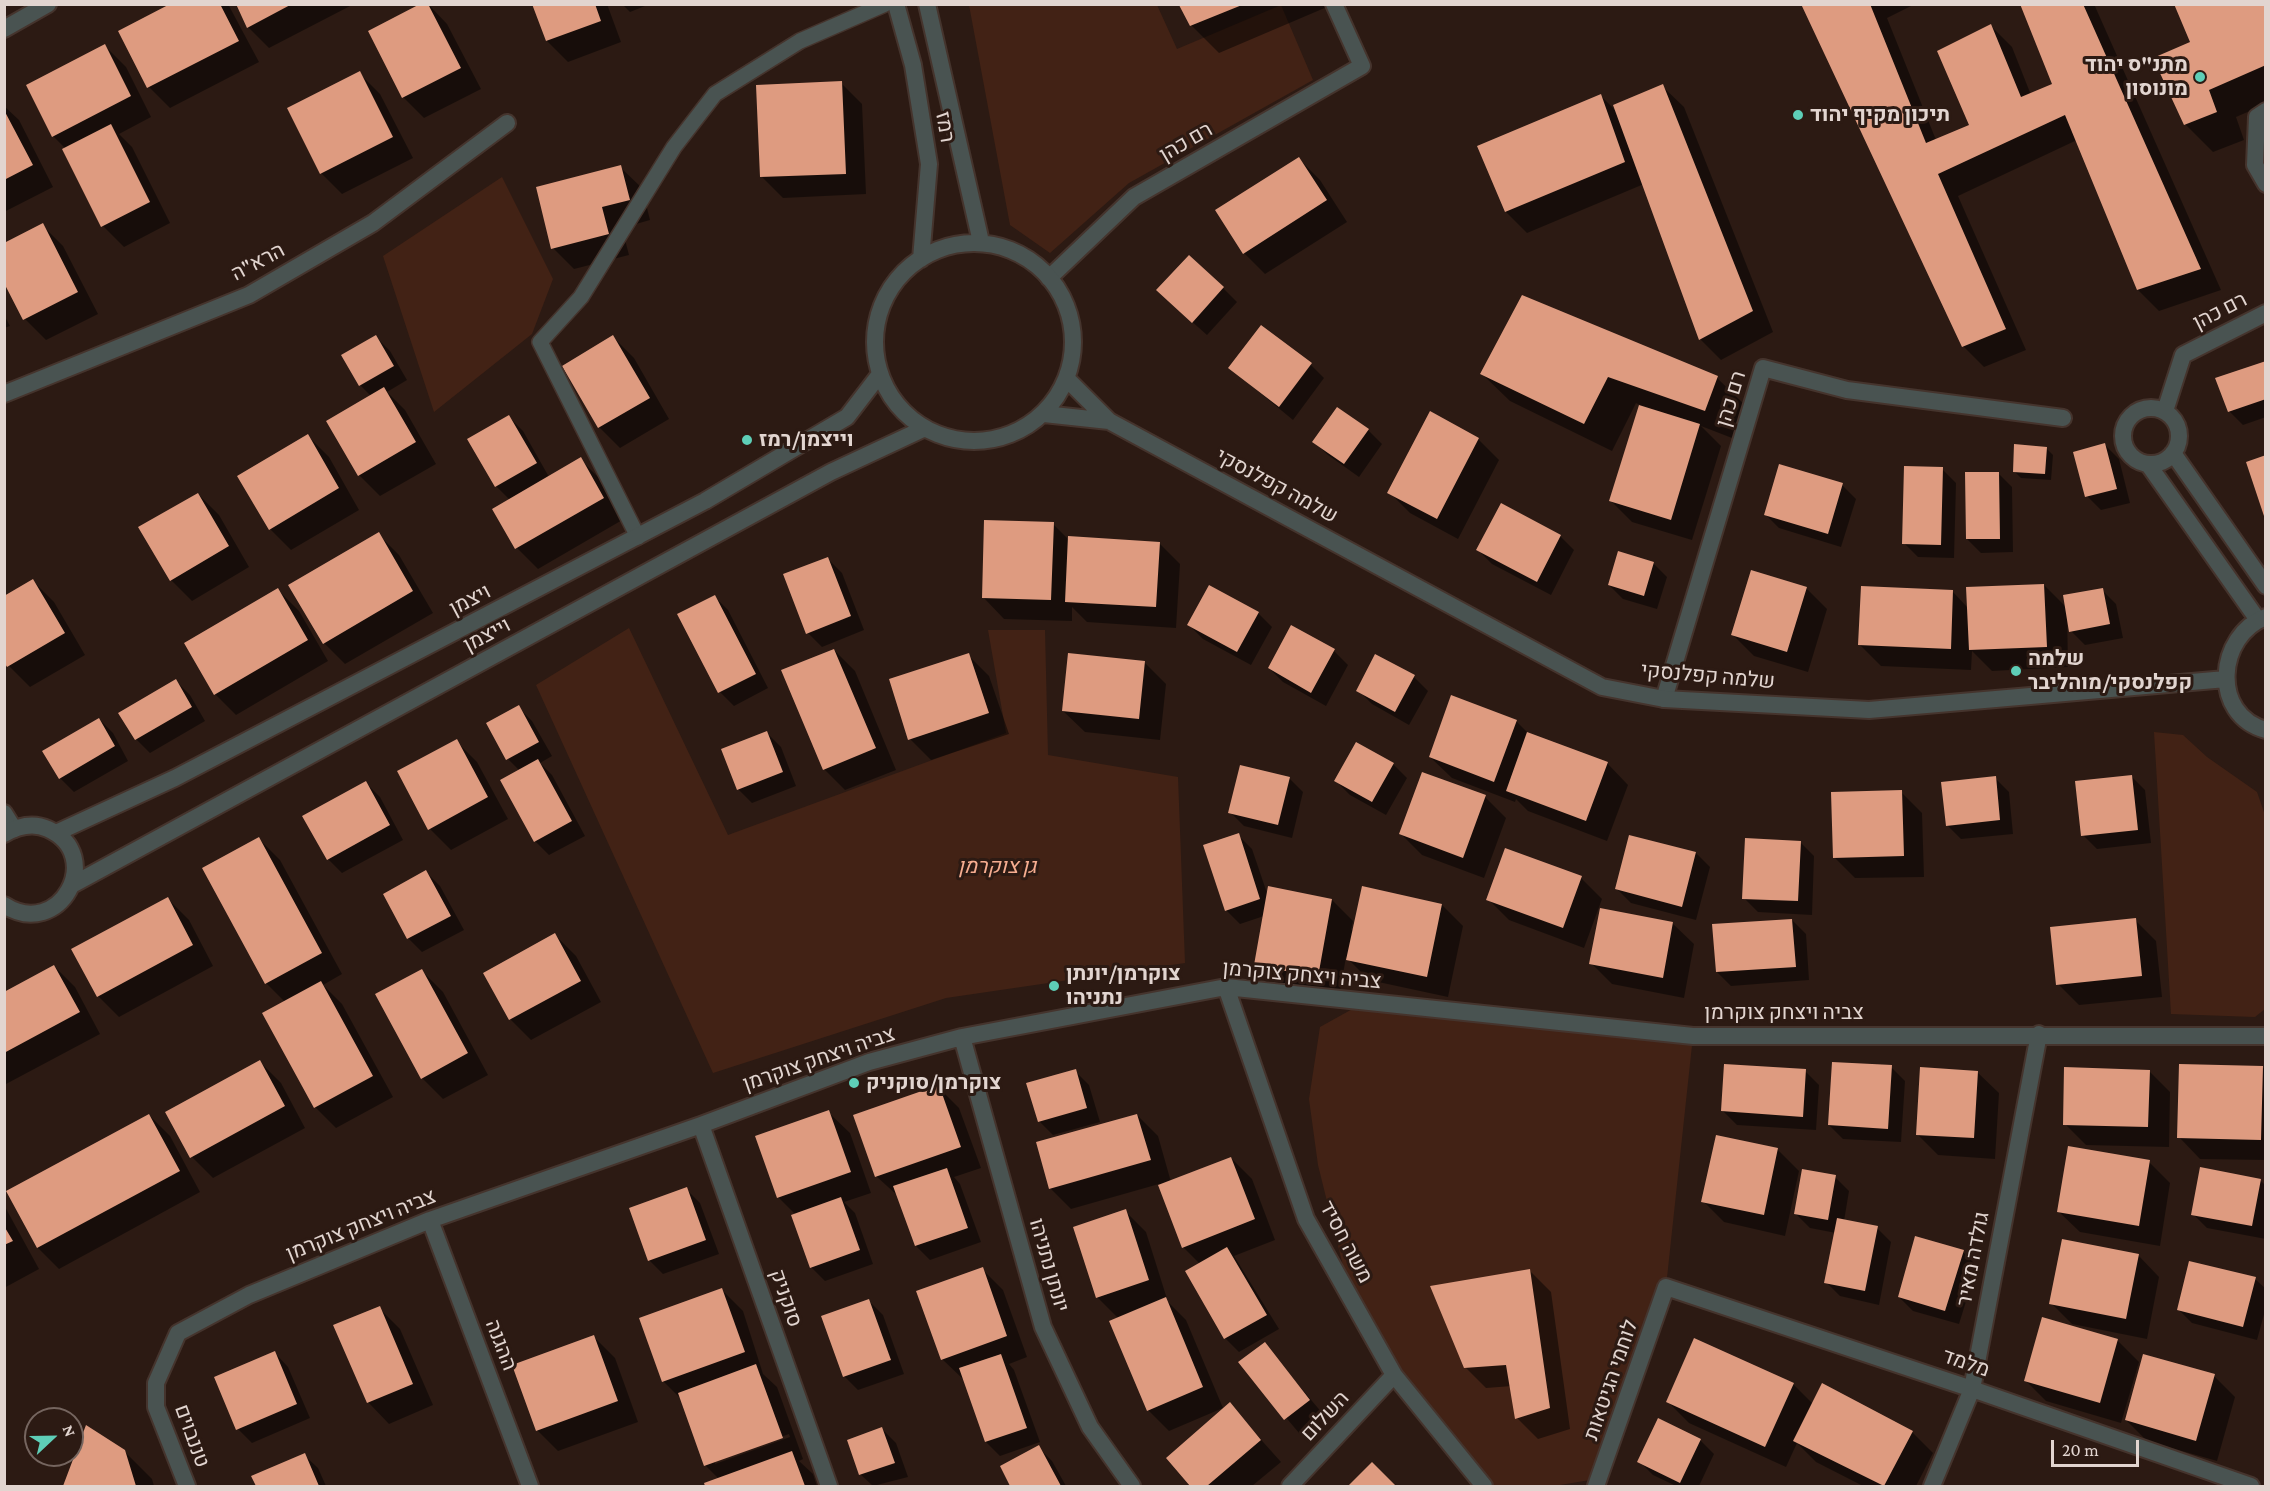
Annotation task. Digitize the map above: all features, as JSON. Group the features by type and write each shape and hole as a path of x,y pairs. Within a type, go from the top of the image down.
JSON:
{"street":[{"path":"4,29 48,4"},
{"name":"רמז","path":"896,4 913,65 928,164 921,259"},
{"name":"רמז","path":"927,4 981,242"},
{"name":"רם כהן","path":"1049,278 1134,197 1362,66 1334,4"},
{"path":"2265,111 2257,117 2255,165 2265,184"},
{"name":"הרא\"ה","path":"4,393 249,295 373,223 507,123"},
{"path":"981,242 1017,252 1040,268 1049,278 1068,311 1073,335 1072,358 1067,379 1044,414 1021,430 995,440 969,442 944,437 925,428 907,415 894,400 880,374 875,345 878,318 890,290 909,267 955,244 981,242"},
{"name":"רם כהן","path":"2164,411 2183,355 2265,313"},
{"name":"רם כהן","path":"1664,699 1763,368 1846,390 2063,418"},
{"name":"ויצמן","path":"56,833 175,778 705,501 847,417 880,374"},
{"path":"1067,379 1109,421"},
{"path":"2148,464 2158,463 2173,453 2179,435 2172,417 2164,411 2147,408 2138,410 2131,416 2123,431 2126,449 2132,456 2148,464 2262,618 2244,630 2233,644 2227,661 2226,679 2231,699 2243,716 2265,730"},
{"path":"1044,414 1109,421"},
{"name":"שלמה קפלנסקי","path":"1109,421 1602,687 1664,699 1869,710 2226,679"},
{"name":"וייצמן","path":"7,910 27,914 48,910 65,898 72,885 831,472 925,428"},
{"path":"2173,453 2265,586"},
{"path":"4,813 9,831 28,825 43,827 56,833 67,844 73,856 75,871 72,885"},
{"name":"צביה ויצחק צוקרמן","path":"178,1334 249,1295 430,1220 701,1125 869,1062 962,1037 1226,987 1693,1036 2039,1034 2265,1036"},
{"name":"משה חסיד","path":"1226,987 1306,1219 1394,1376 1484,1486"},
{"name":"גולדה מאיר","path":"1932,1486 1972,1389 2039,1034"},
{"name":"יונתן נתניהו","path":"962,1037 1043,1327 1090,1427 1132,1486"},
{"name":"סוקניק","path":"701,1125 829,1486"},
{"name":"ההגנה","path":"430,1220 530,1486"},
{"name":"מלמד","path":"1666,1287 1972,1389 2251,1486"},
{"name":"לוחמי הגיטאות","path":"1596,1486 1602,1478 1666,1287"},
{"name":"טננבוים","path":"178,1334 156,1383 156,1407 187,1486"},
{"name":"השלום","path":"1290,1486 1394,1376"}],"lane":[{"path":"638,537 540,342 581,297 674,147 715,94 800,41 885,4"}],"green space":[{"path":"969,5 1157,5 1177,49 1281,5 1313,80 1129,183 1050,253 1010,225"},
{"path":"502,177 553,279 532,334 434,412 383,256"},
{"name":"גן צוקרמן","path":"629,628 728,835 1006,733 988,630 1045,630 1048,755 1178,777 1185,963 946,998 713,1073 536,685"},
{"path":"2154,732 2183,735 2207,757 2257,792 2265,815 2265,1009 2255,1017 2171,1014"},
{"path":"1365,1002 1693,1036 1666,1287 1602,1478 1554,1486 1483,1486 1394,1375 1351,1298 1318,1165 1309,1099 1320,1027"}],"building":[{"path":"170,4 220,4 239,41 147,88 118,31"},
{"path":"236,4 292,4 247,28"},
{"path":"420,4 428,4 461,68 402,98 368,31"},
{"path":"532,4 595,4 601,21 546,41"},
{"path":"1801,4 1870,4 1926,143 1969,125 1937,51 1991,24 2021,97 2052,84 2020,4 2083,4 2201,269 2137,290 2065,115 1938,174 2006,329 1962,347"},
{"name":"מתנ\"ס יהוד מונוסון","path":"2174,4 2266,4 2266,65 2209,90 2217,112 2184,125 2153,58 2190,42"},
{"path":"1179,5 1242,5 1190,26"},
{"path":"105,44 131,96 52,137 26,85"},
{"path":"360,71 393,137 320,174 287,108"},
{"path":"842,81 846,174 760,177 756,85"},
{"path":"1663,84 1753,311 1699,340 1613,105"},
{"path":"1601,94 1625,162 1505,212 1477,146"},
{"path":"4,110 33,165 4,180"},
{"path":"111,124 150,202 101,227 62,149"},
{"path":"1299,157 1327,200 1243,254 1215,210"},
{"path":"621,165 630,200 602,207 609,234 551,249 536,187"},
{"path":"43,223 78,292 23,320 4,283 4,243"},
{"path":"1189,255 1224,287 1192,323 1156,290"},
{"path":"1522,295 1718,376 1705,411 1608,377 1584,424 1480,374"},
{"path":"1261,325 1312,363 1279,407 1228,368"},
{"path":"376,335 394,366 359,386 341,355"},
{"path":"613,335 650,398 598,428 562,366"},
{"path":"2266,361 2266,399 2228,412 2215,378"},
{"path":"384,387 416,442 358,476 326,421"},
{"path":"1639,405 1700,424 1671,520 1609,501"},
{"path":"1337,407 1369,429 1344,464 1312,442"},
{"path":"1430,411 1479,438 1437,519 1387,493"},
{"path":"509,415 537,463 495,487 467,439"},
{"path":"308,434 339,488 269,530 237,476"},
{"path":"2105,443 2117,489 2085,497 2073,452"},
{"path":"2014,444 2047,447 2045,474 2013,472"},
{"path":"2266,455 2266,515 2264,516 2246,462"},
{"path":"581,457 604,498 515,549 492,509"},
{"path":"1779,464 1843,483 1828,534 1764,515"},
{"path":"1904,466 1943,467 1941,545 1902,544"},
{"path":"1965,472 1999,472 2000,539 1966,539"},
{"path":"198,493 229,546 170,581 138,527"},
{"path":"1501,503 1561,535 1537,582 1476,550"},
{"path":"984,520 1054,522 1051,600 982,598"},
{"path":"379,532 413,591 323,644 288,585"},
{"path":"1068,536 1160,542 1156,607 1065,602"},
{"path":"1618,551 1654,562 1644,596 1608,585"},
{"path":"828,557 851,616 806,634 783,574"},
{"path":"1751,570 1807,587 1787,652 1731,635"},
{"path":"33,579 65,633 7,667 4,662 4,596"},
{"path":"2044,584 2047,647 1969,650 1966,587"},
{"path":"1209,585 1259,612 1237,652 1187,625"},
{"path":"1861,586 1953,590 1951,649 1858,645"},
{"path":"278,588 308,640 214,695 184,643"},
{"path":"2103,588 2110,624 2069,632 2063,595"},
{"path":"715,595 756,674 718,693 677,614"},
{"path":"1291,625 1335,649 1311,693 1268,668"},
{"path":"834,649 876,748 823,770 781,670"},
{"path":"969,653 989,713 908,740 889,679"},
{"path":"1068,653 1145,661 1139,719 1062,711"},
{"path":"1375,654 1415,675 1395,712 1356,691"},
{"path":"176,679 192,707 135,740 118,713"},
{"path":"1451,695 1517,720 1494,782 1429,757"},
{"path":"519,705 539,742 506,760 486,723"},
{"path":"99,718 115,746 59,779 42,751"},
{"path":"767,731 783,772 737,790 721,749"},
{"path":"1527,732 1608,762 1586,821 1506,791"},
{"path":"457,739 488,797 428,830 397,771"},
{"path":"1356,742 1394,763 1372,802 1334,781"},
{"path":"538,759 572,821 534,842 500,780"},
{"path":"1240,765 1290,777 1278,825 1228,813"},
{"path":"1422,772 1486,795 1463,858 1399,834"},
{"path":"2132,775 2138,830 2081,836 2075,781"},
{"path":"1996,776 2000,820 1946,826 1941,782"},
{"path":"366,781 390,825 327,860 302,816"},
{"path":"1902,790 1904,856 1833,858 1831,792"},
{"path":"1239,833 1260,899 1225,911 1203,845"},
{"path":"1629,835 1696,852 1682,907 1615,889"},
{"path":"259,837 322,953 265,984 202,868"},
{"path":"1745,838 1801,841 1798,901 1742,899"},
{"path":"1505,848 1582,876 1563,928 1486,900"},
{"path":"426,870 451,916 407,939 383,894"},
{"path":"1268,886 1332,899 1318,977 1254,965"},
{"path":"1362,886 1442,904 1427,977 1346,960"},
{"path":"168,897 193,945 97,997 71,949"},
{"path":"1600,908 1673,922 1663,978 1589,964"},
{"path":"2136,918 2142,976 2056,985 2050,927"},
{"path":"1792,919 1796,967 1716,972 1712,924"},
{"path":"555,933 581,981 509,1020 483,973"},
{"path":"54,965 80,1012 4,1053 4,992"},
{"path":"422,969 468,1053 421,1079 375,994"},
{"path":"321,981 373,1076 314,1108 262,1013"},
{"path":"260,1060 285,1106 190,1158 165,1112"},
{"path":"1832,1062 1892,1065 1888,1129 1828,1125"},
{"path":"1724,1064 1806,1069 1803,1117 1721,1111"},
{"path":"2179,1064 2263,1066 2261,1140 2177,1138"},
{"path":"1920,1067 1978,1071 1974,1138 1916,1135"},
{"path":"2064,1067 2150,1070 2148,1127 2063,1125"},
{"path":"1076,1069 1087,1108 1038,1122 1026,1083"},
{"path":"939,1085 961,1147 875,1177 853,1115"},
{"path":"829,1110 851,1172 777,1198 755,1136"},
{"path":"149,1114 180,1171 37,1248 6,1191"},
{"path":"1137,1114 1151,1160 1049,1189 1036,1142"},
{"path":"1716,1135 1778,1148 1764,1215 1701,1202"},
{"path":"2068,1146 2150,1160 2139,1226 2057,1212"},
{"path":"1231,1157 1255,1219 1182,1248 1158,1185"},
{"path":"2200,1167 2261,1179 2252,1226 2191,1215"},
{"path":"947,1168 968,1228 915,1246 893,1186"},
{"path":"1802,1169 1836,1175 1828,1220 1794,1214"},
{"path":"687,1187 706,1240 648,1261 629,1208"},
{"path":"841,1197 860,1250 810,1268 791,1215"},
{"path":"1126,1209 1149,1280 1096,1298 1073,1227"},
{"path":"1837,1218 1878,1226 1865,1291 1824,1283"},
{"path":"4,1226 13,1241 4,1245"},
{"path":"1915,1236 1964,1250 1945,1311 1898,1297"},
{"path":"2062,1239 2139,1254 2126,1319 2049,1304"},
{"path":"1227,1247 1267,1315 1224,1339 1185,1271"},
{"path":"2189,1261 2256,1277 2243,1327 2177,1310"},
{"path":"983,1267 1007,1336 941,1360 916,1291"},
{"path":"1530,1269 1550,1408 1515,1419 1506,1365 1464,1368 1430,1286"},
{"path":"722,1288 745,1352 662,1382 639,1318"},
{"path":"1166,1297 1203,1387 1147,1411 1109,1321"},
{"path":"869,1299 891,1360 843,1377 821,1316"},
{"path":"380,1306 413,1384 367,1403 333,1325"},
{"path":"2042,1317 2118,1339 2100,1403 2024,1381"},
{"path":"594,1335 618,1401 536,1431 512,1365"},
{"path":"1694,1338 1794,1383 1765,1447 1666,1402"},
{"path":"1265,1342 1310,1400 1284,1420 1238,1362"},
{"path":"275,1351 297,1404 236,1430 214,1377"},
{"path":"1001,1354 1027,1428 985,1442 959,1368"},
{"path":"2143,1354 2215,1374 2196,1441 2125,1420"},
{"path":"756,1364 783,1438 704,1466 678,1393"},
{"path":"1822,1383 1913,1431 1884,1486 1793,1441"},
{"path":"1230,1402 1261,1440 1207,1486 1190,1486 1166,1458"},
{"path":"1658,1418 1701,1439 1680,1483 1637,1462"},
{"path":"86,1425 125,1450 136,1486 63,1486 70,1467 84,1467"},
{"path":"882,1427 895,1463 859,1475 847,1440"},
{"path":"1039,1445 1061,1486 1010,1486 1000,1466"},
{"path":"792,1451 805,1486 705,1486 704,1483"},
{"path":"305,1453 319,1486 256,1486 251,1476"},
{"path":"1372,1462 1396,1486 1348,1486"}],"place":[{"name":"מתנ\"ס יהוד מונוסון","path":"2200,77"},
{"name":"תיכון מקיף יהוד","path":"1798,115"},
{"name":"וייצמן/רמז","path":"747,440"},
{"name":"שלמה קפלנסקי/מוהליבר","path":"2016,671"},
{"name":"צוקרמן/יונתן נתניהו","path":"1054,986"},
{"name":"צוקרמן/סוקניק","path":"854,1083"}]}
